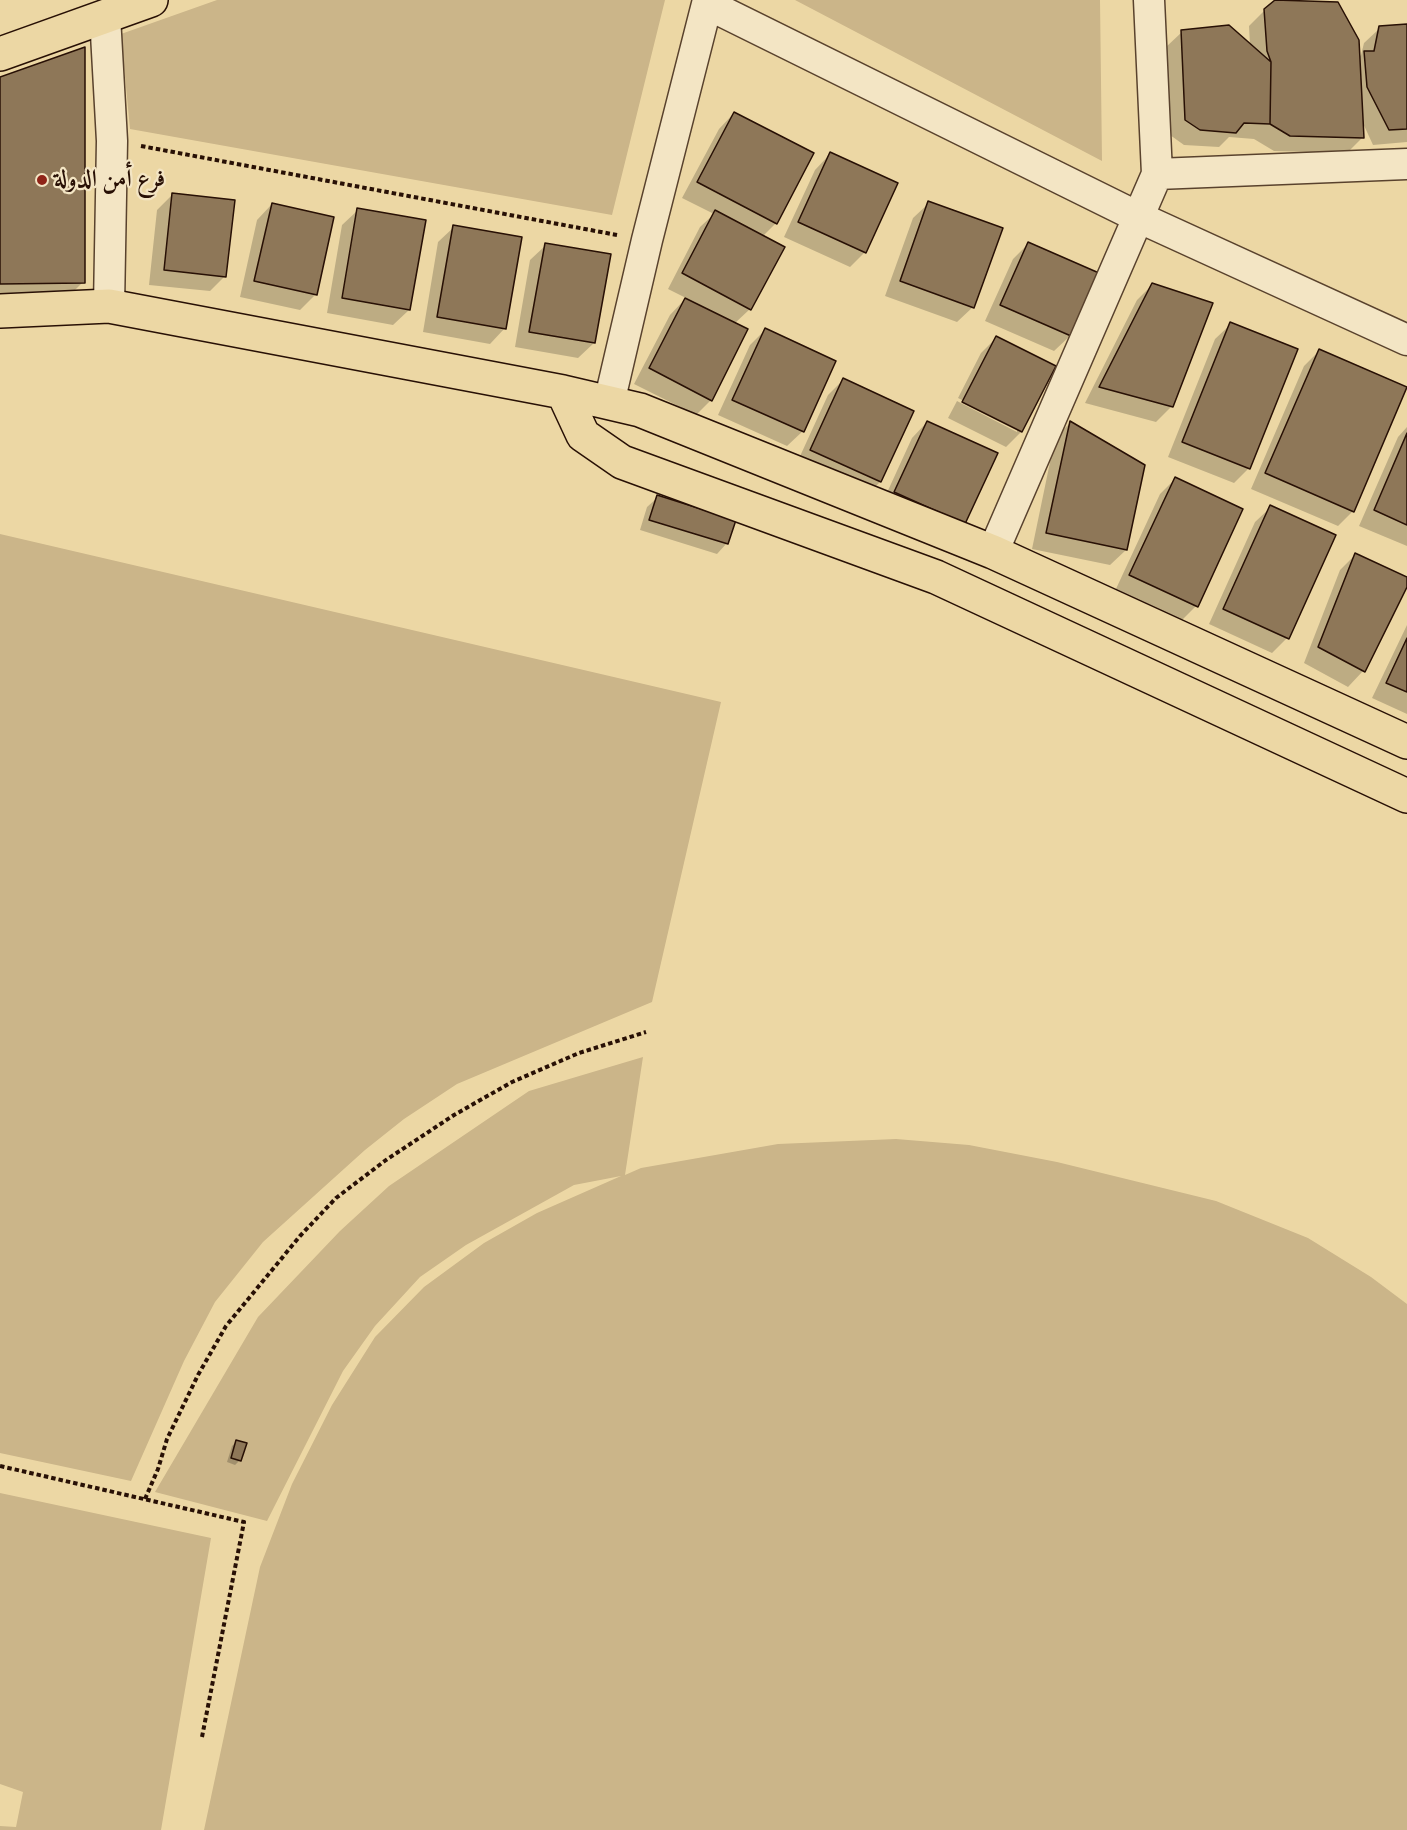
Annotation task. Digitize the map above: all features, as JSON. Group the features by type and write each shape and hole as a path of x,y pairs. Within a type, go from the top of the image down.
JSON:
{"main road":[{"path":"0,54 151,0"},
{"path":"0,311 109,306 563,392 640,410 993,552 1407,742"},
{"path":"563,392 583,435 622,462 936,577 1407,796"}],"street":[{"path":"993,552 1157,174 1149,0"},
{"path":"609,403 647,240 707,4 1138,217 1407,340"},
{"path":"105,16 112,141 109,306"},
{"path":"1157,174 1407,165"}],"path":[{"path":"112,141 647,240"},
{"path":"145,1499 159,1469 167,1439 225,1326 300,1236 336,1198 386,1160 454,1115 512,1082 579,1053 646,1032"},
{"path":"0,1466 244,1522 202,1737"}],"shaded area":[{"path":"217,0 665,0 612,215 130,129 121,34"},
{"path":"795,0 1100,0 1102,161"},
{"path":"0,534 721,702 652,1002 457,1084 404,1119 365,1150 263,1242 215,1302 184,1361 131,1481 0,1453"},
{"path":"643,1057 625,1175 641,1168 778,1144 896,1139 969,1145 1057,1162 1216,1201 1308,1238 1371,1277 1407,1304 1407,1830 204,1830 260,1567 292,1484 332,1405 375,1337 424,1287 484,1243 537,1213 621,1176 574,1185 466,1245 420,1277 375,1326 343,1371 267,1521 155,1492 258,1317 340,1231 389,1186 529,1091"},
{"path":"0,1493 211,1538 161,1830 0,1830 0,1826 16,1827 23,1792 0,1784"}],"building":[{"path":"1275,0 1338,2 1359,40 1364,138 1290,136 1270,124 1271,62 1267,51 1264,9"},
{"path":"1407,24 1407,129 1389,130 1367,87 1364,51 1374,51 1379,26"},
{"path":"1229,25 1271,62 1270,124 1244,123 1236,133 1200,130 1185,120 1181,30"},
{"name":"فرع أمن الدولة","path":"85,47 85,283 0,284 0,77"},
{"path":"734,112 814,153 777,224 697,182"},
{"path":"830,152 898,183 866,253 798,222"},
{"path":"172,193 235,200 226,277 164,270"},
{"path":"928,201 1003,228 974,308 900,281"},
{"path":"272,203 334,217 317,295 254,281"},
{"path":"357,208 426,220 410,310 342,298"},
{"path":"715,210 785,247 751,310 682,273"},
{"path":"453,225 522,237 506,329 437,317"},
{"path":"1028,242 1099,273 1071,336 1000,305"},
{"path":"545,243 611,254 595,343 529,332"},
{"path":"1152,283 1213,303 1173,407 1099,387"},
{"path":"685,298 748,329 712,401 649,368"},
{"path":"1230,322 1298,349 1250,469 1182,442"},
{"path":"765,328 836,361 804,432 732,400"},
{"path":"996,336 1056,366 1022,432 962,402"},
{"path":"1319,349 1407,387 1354,512 1265,473"},
{"path":"843,378 914,411 881,482 810,450"},
{"path":"927,421 998,453 965,524 894,492"},
{"path":"1070,421 1145,465 1127,550 1046,533"},
{"path":"1407,433 1407,525 1374,510"},
{"path":"1175,477 1243,509 1198,607 1129,575"},
{"path":"657,495 736,520 728,544 649,520"},
{"path":"1270,505 1336,535 1289,639 1223,609"},
{"path":"1355,553 1407,577 1407,587 1365,672 1318,647"},
{"path":"1407,638 1407,692 1386,683"},
{"path":"236,1440 247,1443 241,1461 231,1458"}],"place":[{"name":"فرع أمن الدولة","path":"42,180"}]}
